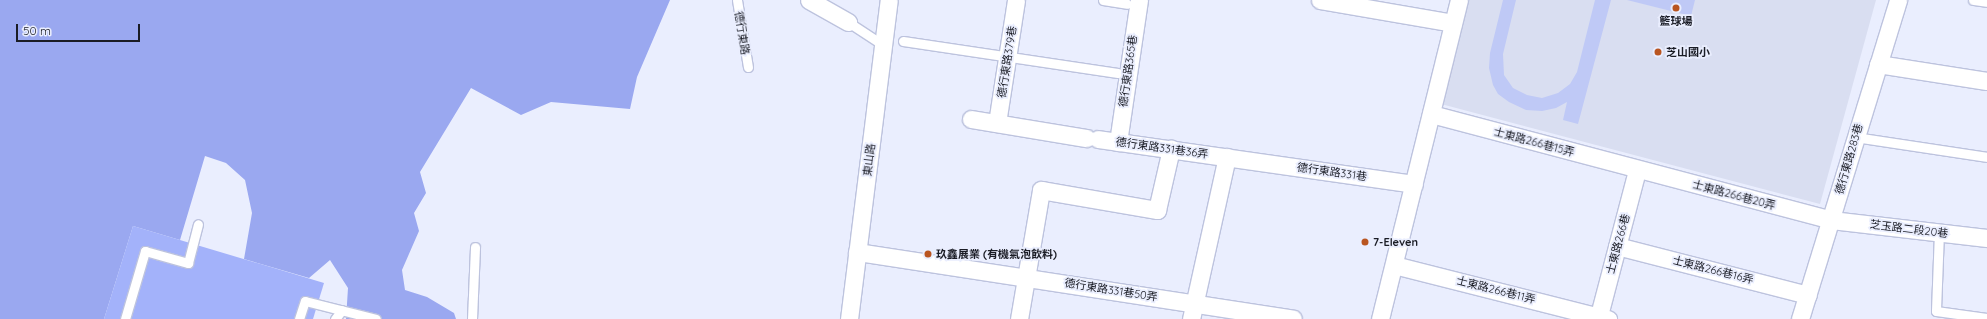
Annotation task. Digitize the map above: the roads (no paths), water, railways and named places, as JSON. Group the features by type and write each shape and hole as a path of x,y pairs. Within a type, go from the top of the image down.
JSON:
{"street":[{"path":"809,0 848,22"},
{"name":"東山路","path":"848,319 889,0"},
{"name":"德行東路379巷","path":"997,123 1016,0"},
{"path":"1320,0 1453,23"},
{"path":"1380,319 1459,0"},
{"name":"德行東路283巷","path":"1800,319 1898,0"},
{"name":"德行東路365巷","path":"1118,142 1133,2"},
{"path":"1878,64 1987,81"},
{"name":"士東路266巷15弄","path":"1430,114 1637,170"},
{"path":"971,119 997,123"},
{"name":"德行東路331巷36弄","path":"997,123 1227,157"},
{"path":"1019,319 1041,190 1157,210 1170,149"},
{"path":"1191,319 1227,157"},
{"name":"德行東路331巷","path":"1227,157 1414,184"},
{"name":"士東路266巷20弄","path":"1637,170 1831,220"},
{"name":"士東路266巷","path":"1602,318 1617,246 1637,170"},
{"name":"芝玉路二段20巷","path":"1831,220 1987,238"},
{"name":"士東路266巷16弄","path":"1617,246 1808,295"},
{"name":"德行東路331巷50弄","path":"857,252 1294,319"},
{"name":"士東路266巷11弄","path":"1394,265 1602,318"}],"lane":[{"name":"德行東路","path":"737,0 748,67"},
{"path":"1103,0 1133,2"},
{"path":"1973,0 1987,2"},
{"path":"848,22 883,45"},
{"path":"903,40 1118,73"},
{"path":"1855,137 1987,157"},
{"path":"125,319 145,250 188,263 198,224"},
{"path":"1939,232 1936,311 1987,318"},
{"path":"472,319 475,248"},
{"path":"300,319 305,301 376,319"},
{"path":"335,319 342,310"}],"place":[{"name":"籃球場","path":"1676,8"},
{"name":"芝山國小","path":"1658,52"},
{"name":"7-Eleven","path":"1365,242"},
{"name":"玖鑫展業 (有機氣泡飲料)","path":"928,254"}]}
